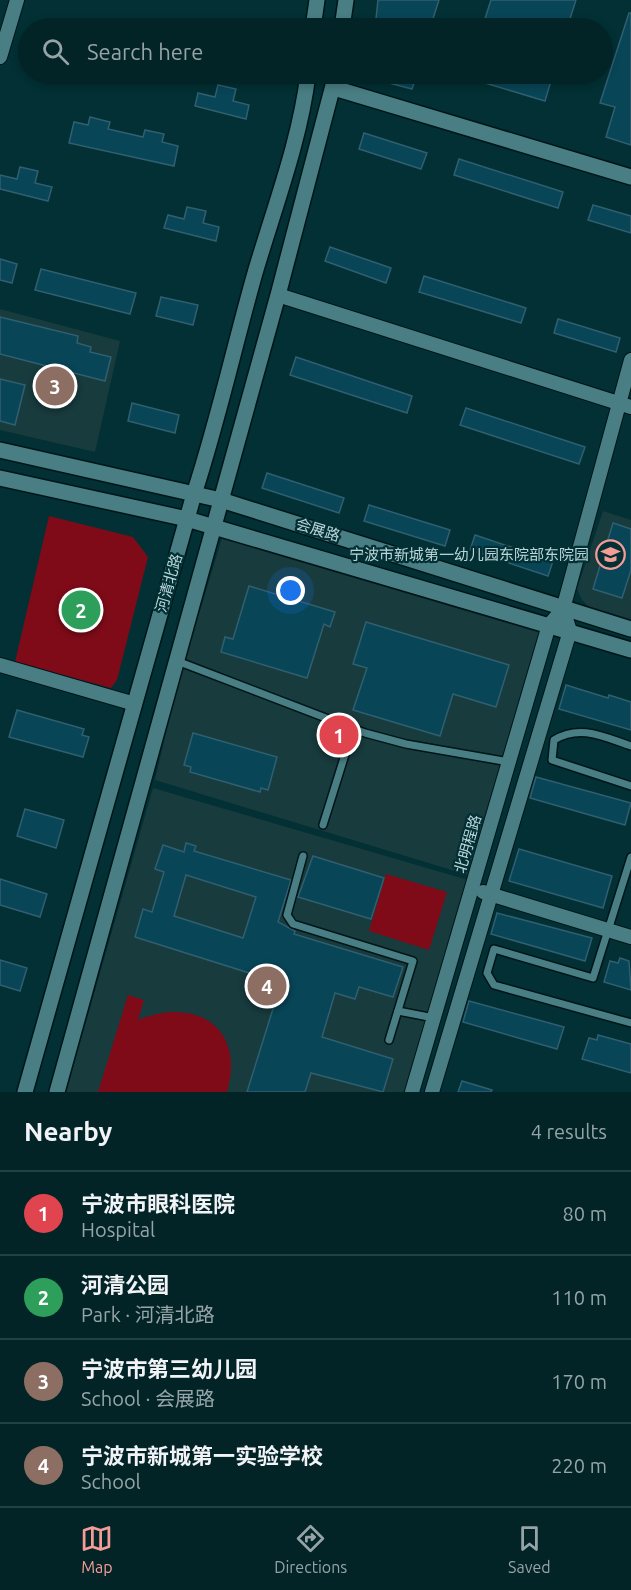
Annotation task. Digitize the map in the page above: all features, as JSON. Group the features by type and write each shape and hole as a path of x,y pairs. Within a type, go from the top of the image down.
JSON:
{"main road":[{"path":"315,18 317,0"},
{"path":"343,18 346,0"},
{"name":"河清北路","path":"26,1092 194,494 218,420 250,290 289,158 306,84"},
{"name":"河清北路","path":"57,1092 278,296 334,84"},
{"path":"344,84 631,177"},
{"name":"会展路","path":"0,450 221,500 631,629"},
{"name":"会展路","path":"0,478 187,519 631,650"}],"street":[{"path":"0,57 16,0"},
{"path":"278,296 631,407"},
{"name":"北明程路","path":"412,1092 549,625 562,609 617,403 631,360"},
{"path":"432,1092 570,631 562,609"},
{"path":"0,664 135,704"},
{"path":"472,889 631,937"}],"lane":[{"path":"177,660 353,729 406,744 509,762"},
{"path":"323,825 353,729"},
{"path":"631,746 594,734 568,731 554,740 552,760 631,786"},
{"path":"303,856 287,915 293,924 413,961 389,1040"},
{"path":"631,857 593,978 494,949 487,973 494,985 631,1023"},
{"path":"398,1011 434,1018"}],"shaded area":[{"path":"0,309 120,341 95,452 0,430"},
{"name":"宁波市新城第一幼儿园东院部东院园","path":"603,511 631,520 631,620 591,609 582,600 577,589"},
{"path":"49,516 133,537 148,557 117,680 111,688 15,662"},
{"path":"222,538 544,634 468,875 155,780 176,690"},
{"path":"153,788 468,880 406,1092 66,1092"},
{"path":"386,874 447,892 429,950 369,931"},
{"path":"128,995 144,1000 138,1020 159,1014 179,1012 196,1015 211,1023 222,1034 229,1050 231,1069 227,1092 98,1092"}],"building":[{"path":"378,0 439,0 433,18 376,18"},
{"path":"491,0 576,0 570,18 485,18"},
{"path":"629,13 631,13 631,145 606,137 615,107 600,103 606,84 613,84 613,63"},
{"path":"393,84 414,84 412,89"},
{"path":"489,84 550,84 545,101"},
{"path":"218,85 236,89 233,101 249,105 246,119 195,106 198,93 215,97"},
{"path":"90,117 110,122 108,129 143,137 145,130 164,134 162,142 178,146 174,166 69,143 74,122 88,125"},
{"path":"364,133 427,153 421,169 359,149"},
{"path":"459,159 563,192 558,208 454,175"},
{"path":"20,167 38,171 35,183 52,187 48,201 0,189 0,175 17,179"},
{"path":"593,205 631,216 631,233 588,220"},
{"path":"187,207 206,211 203,223 219,227 216,241 164,228 168,215 184,219"},
{"path":"330,247 391,268 386,283 325,261"},
{"path":"0,259 17,264 12,283 0,280"},
{"path":"41,269 136,293 130,314 35,290"},
{"path":"424,276 526,308 521,323 419,292"},
{"path":"161,297 198,305 193,325 156,316"},
{"path":"0,317 78,336 77,343 91,347 90,352 111,357 105,381 0,354"},
{"path":"558,319 620,338 616,352 554,333"},
{"path":"296,357 412,396 407,413 290,375"},
{"path":"0,379 25,385 15,425 0,421"},
{"path":"132,403 179,415 175,433 128,421"},
{"path":"466,408 585,447 579,464 460,425"},
{"path":"267,473 344,498 339,513 262,488"},
{"path":"369,505 450,530 445,546 364,521"},
{"path":"613,523 631,529 631,570 622,598 593,589"},
{"path":"475,535 553,561 548,576 470,550"},
{"path":"249,586 335,612 330,627 324,624 307,678 221,652 225,637 233,639"},
{"path":"366,622 509,665 496,707 453,694 440,736 353,710 367,668 353,664"},
{"path":"566,685 608,698 609,695 631,702 631,730 559,709"},
{"path":"17,710 84,729 82,735 89,737 83,757 9,737"},
{"path":"193,733 277,757 268,790 261,788 260,792 190,772 191,767 184,765"},
{"path":"536,777 631,803 625,825 530,798"},
{"path":"25,809 64,820 56,848 17,836"},
{"path":"186,843 196,846 194,851 291,880 278,922 295,931 294,934 403,967 393,997 359,987 355,999 335,993 322,1037 393,1059 383,1092 311,1073 305,1092 247,1092 281,983 135,937 143,909 152,912 164,872 155,869 163,845 184,852","holes":["186,875 256,897 243,938 174,916"]},
{"path":"519,849 612,876 603,908 509,881"},
{"path":"313,856 384,878 371,919 298,897"},
{"path":"0,879 47,894 40,917 0,905"},
{"path":"497,913 592,938 585,961 491,934"},
{"path":"620,958 629,961 631,990 604,982 610,961 618,963"},
{"path":"0,960 27,968 20,991 0,985"},
{"path":"469,1001 564,1027 557,1049 463,1022"},
{"path":"598,1035 631,1044 631,1073 582,1059 589,1038 597,1040"},
{"path":"462,1081 492,1090 491,1092 458,1092"}],"place":[{"name":"宁波市第三幼儿园","path":"55,386"},
{"name":"宁波市新城第一幼儿园东院部东院园","path":"610,555"},
{"name":"河清公园","path":"81,610"},
{"name":"宁波市眼科医院","path":"339,735"},
{"name":"宁波市新城第一实验学校","path":"267,986"}]}
